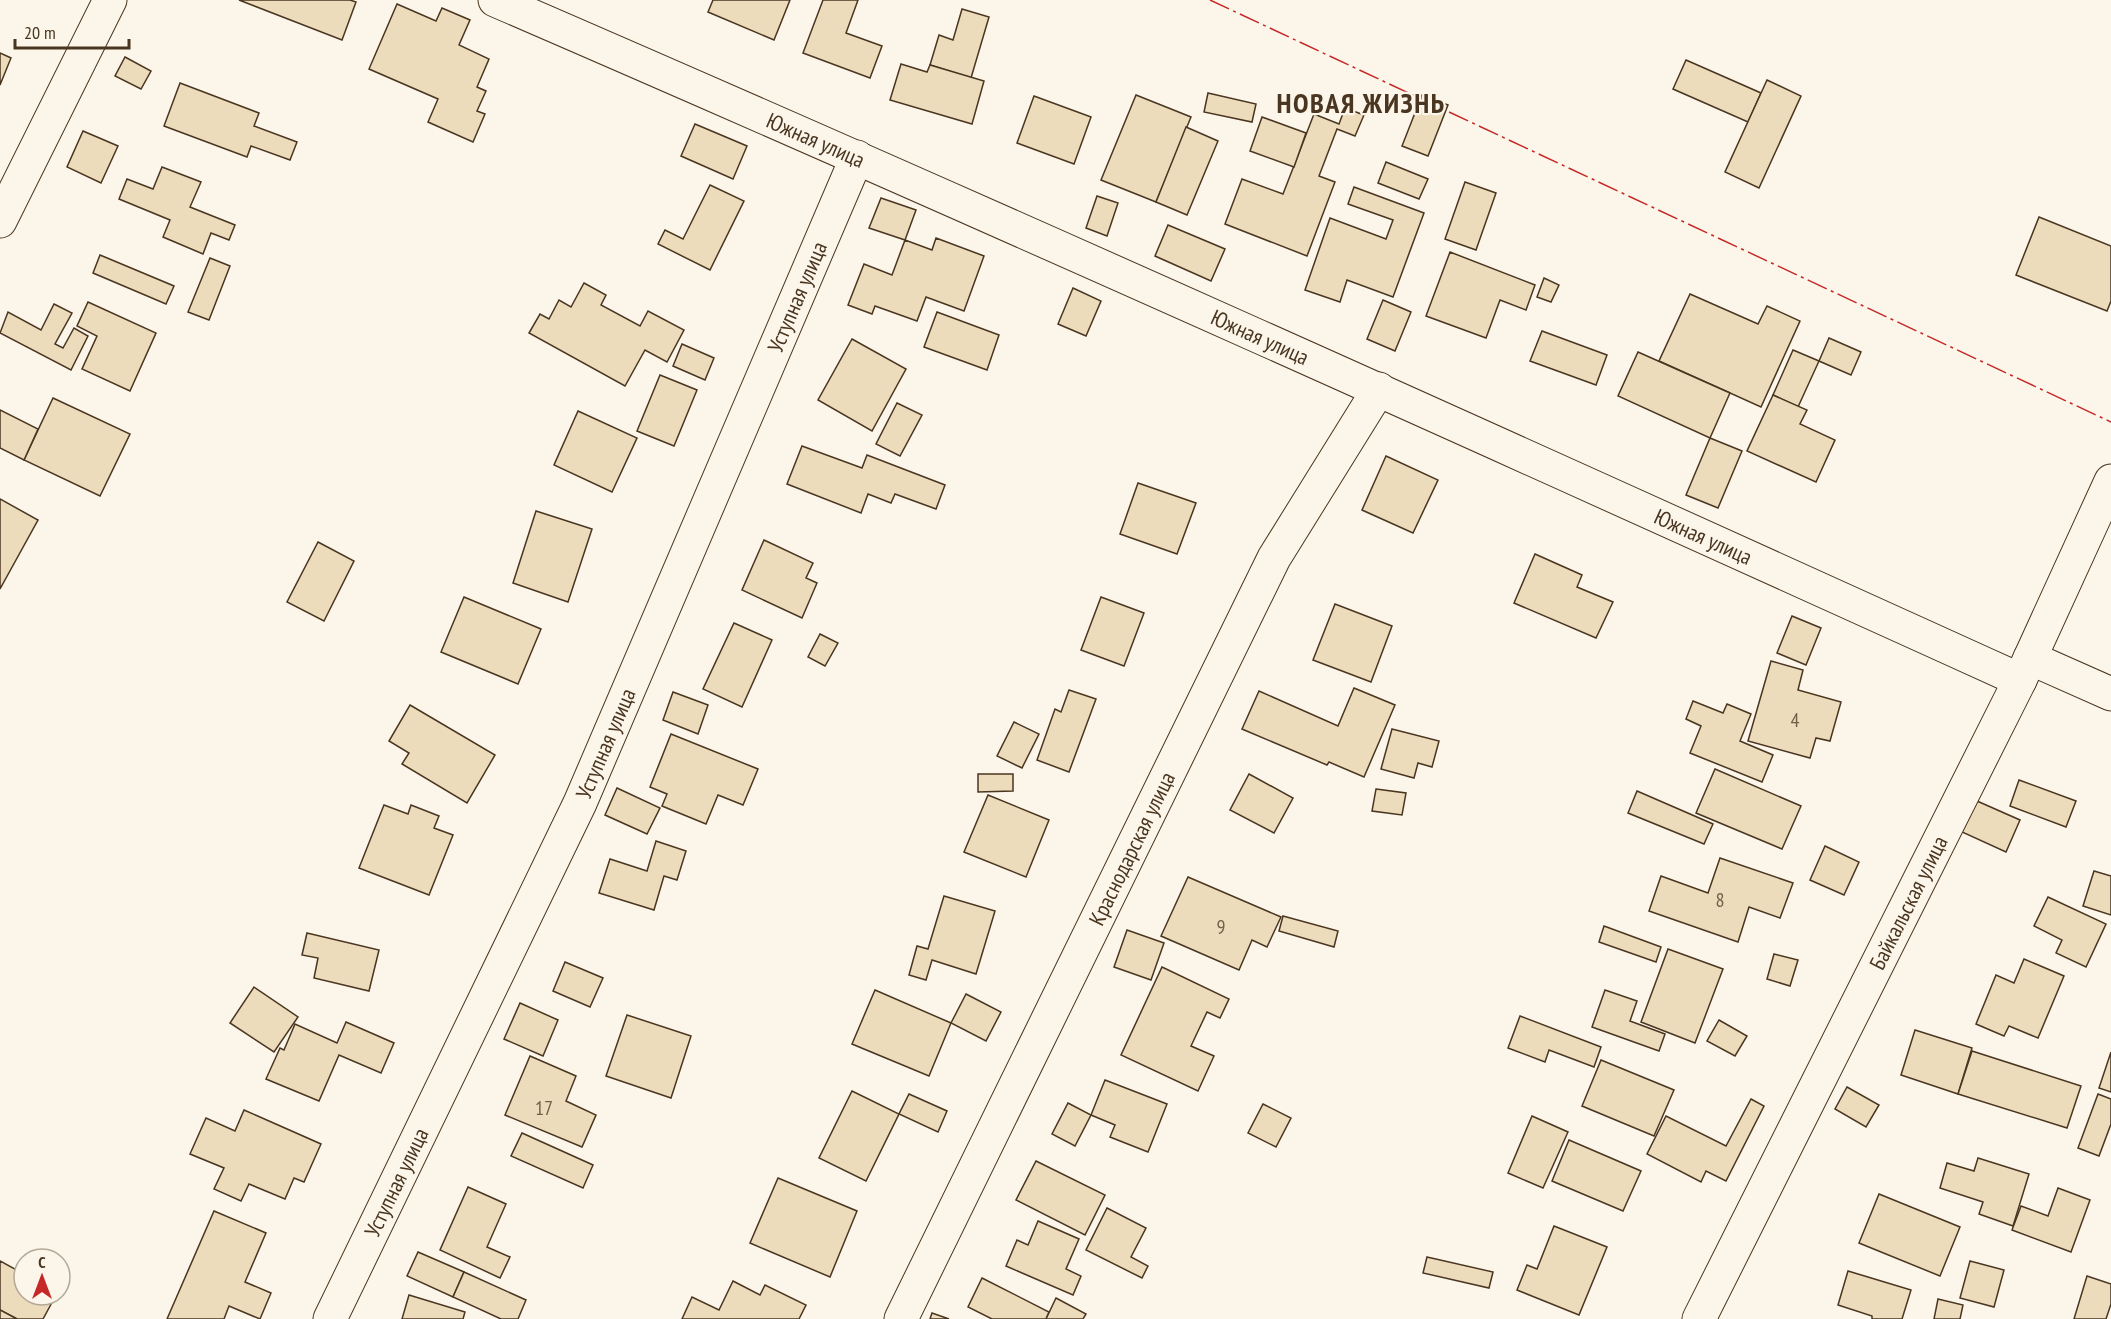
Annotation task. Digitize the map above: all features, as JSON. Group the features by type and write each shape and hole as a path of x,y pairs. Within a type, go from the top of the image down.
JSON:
{"street":[{"path":"0,220 110,0"},
{"name":"Южная улица","path":"495,0 857,157 1379,389 2025,669 2111,694"},
{"name":"Уступная улица","path":"330,1319 580,803 857,157"},
{"name":"Краснодарская улица","path":"902,1319 1274,558 1379,389"},
{"name":"Байкальская улица","path":"1699,1319 2025,669 2111,482"}],"building":[{"path":"239,0 350,0 356,2 342,40"},
{"path":"713,0 790,0 774,40 708,12"},
{"path":"823,0 858,0 846,33 882,46 870,78 803,53"},
{"path":"397,4 436,21 442,8 470,20 459,45 489,59 477,87 486,91 477,111 485,114 473,142 428,122 438,99 369,69"},
{"path":"962,9 989,17 971,78 930,65 939,35 953,40"},
{"path":"0,53 11,58 0,85"},
{"path":"125,57 151,71 141,89 115,76"},
{"path":"1686,60 1761,93 1748,122 1673,89"},
{"path":"901,64 927,72 930,65 984,81 972,124 890,100"},
{"path":"1767,80 1801,96 1759,188 1725,172"},
{"path":"180,83 259,113 254,126 297,142 290,160 251,146 247,157 164,126"},
{"path":"1208,93 1256,104 1252,122 1204,112"},
{"path":"1136,95 1191,117 1156,202 1101,180"},
{"path":"1422,95 1448,105 1428,156 1402,146"},
{"path":"1034,96 1091,117 1074,164 1017,143"},
{"path":"1345,108 1364,115 1355,136 1337,129 1319,176 1335,182 1307,256 1225,224 1242,179 1283,194 1314,114 1339,124"},
{"path":"1262,117 1306,133 1294,167 1250,151"},
{"path":"695,124 747,146 733,179 681,156"},
{"path":"1186,127 1218,141 1187,215 1156,202"},
{"path":"83,131 118,146 101,183 67,167"},
{"path":"1386,162 1428,179 1419,199 1378,183"},
{"path":"162,167 201,182 190,207 235,225 229,240 211,233 203,254 163,237 170,220 119,199 127,179 153,189"},
{"path":"1465,182 1496,193 1476,250 1445,239"},
{"path":"710,185 744,201 710,270 658,244 665,230 683,239"},
{"path":"1354,187 1424,213 1393,297 1347,280 1340,302 1305,290 1330,218 1386,239 1393,220 1348,204"},
{"path":"1097,196 1118,203 1107,236 1086,228"},
{"path":"881,198 916,210 905,240 869,228"},
{"path":"2039,217 2111,246 2111,301 2107,311 2016,275"},
{"path":"1168,225 1225,249 1211,281 1155,256"},
{"path":"936,238 984,256 964,311 926,297 917,321 875,306 872,314 848,305 864,264 892,275 905,240 932,250"},
{"path":"1450,252 1535,285 1526,310 1500,300 1486,338 1426,316"},
{"path":"100,255 174,286 166,304 93,273"},
{"path":"210,258 230,266 209,320 188,312"},
{"path":"1544,278 1559,285 1551,302 1537,297"},
{"path":"584,283 606,295 601,305 640,326 648,311 684,330 667,362 645,350 625,386 529,333 540,314 549,319 559,300 571,307"},
{"path":"1073,288 1101,301 1086,336 1058,324"},
{"path":"1690,294 1758,324 1767,306 1800,321 1761,407 1659,361"},
{"path":"1383,300 1411,312 1395,351 1367,339"},
{"path":"88,302 156,333 130,391 82,369 97,336 77,326"},
{"path":"54,304 72,313 55,344 63,348 74,328 88,336 71,370 0,333 8,312 41,330"},
{"path":"937,312 999,335 987,370 924,347"},
{"path":"1542,331 1607,355 1596,385 1530,361"},
{"path":"1829,338 1861,352 1851,375 1819,361"},
{"path":"852,339 906,369 872,431 818,400"},
{"path":"682,344 714,358 705,380 673,366"},
{"path":"1793,350 1819,361 1798,407 1773,395"},
{"path":"1638,352 1730,393 1710,438 1618,396"},
{"path":"660,375 697,390 674,446 637,431"},
{"path":"1773,395 1807,410 1800,424 1835,440 1816,482 1747,451"},
{"path":"53,398 130,434 100,496 24,460"},
{"path":"897,403 922,415 900,456 876,444"},
{"path":"0,410 38,429 24,460 0,448"},
{"path":"578,411 637,438 612,492 554,465"},
{"path":"1710,438 1742,451 1718,508 1686,495"},
{"path":"802,446 862,468 867,455 945,485 936,509 895,494 891,503 868,494 861,513 787,484"},
{"path":"1386,456 1438,480 1413,533 1362,510"},
{"path":"1138,483 1196,503 1177,554 1120,534"},
{"path":"0,499 38,520 0,589"},
{"path":"536,511 592,529 568,602 513,583"},
{"path":"764,540 813,563 806,578 817,583 802,618 742,590"},
{"path":"318,542 354,561 324,621 287,602"},
{"path":"1535,554 1582,575 1577,587 1613,602 1596,638 1514,603"},
{"path":"464,597 541,629 518,684 441,652"},
{"path":"1101,597 1144,613 1124,666 1081,650"},
{"path":"1335,604 1392,626 1371,682 1313,660"},
{"path":"1792,616 1821,628 1806,665 1777,653"},
{"path":"734,623 772,640 742,707 703,689"},
{"path":"820,634 838,643 825,666 808,657"},
{"path":"1771,661 1803,670 1798,690 1841,702 1830,741 1816,738 1810,758 1748,741"},
{"path":"1354,688 1395,705 1364,777 1329,762 1327,765 1242,729 1259,691 1338,726"},
{"path":"1069,690 1096,699 1069,772 1037,760 1055,709 1061,712"},
{"path":"673,692 708,705 698,734 663,720"},
{"path":"1693,701 1723,713 1727,704 1751,714 1740,741 1773,755 1762,782 1690,753 1701,726 1686,719"},
{"path":"410,705 495,755 467,803 402,764 409,753 389,741"},
{"path":"1014,722 1039,734 1022,768 997,756"},
{"path":"1392,729 1439,741 1432,767 1418,763 1414,778 1381,769"},
{"path":"671,734 758,769 743,805 718,795 706,824 662,806 667,794 650,787"},
{"path":"1715,769 1801,806 1782,849 1696,813"},
{"path":"978,774 1013,774 1013,791 978,792"},
{"path":"1249,774 1293,798 1274,833 1230,810"},
{"path":"2019,780 2076,801 2066,827 2010,806"},
{"path":"617,788 660,808 647,834 605,815"},
{"path":"1376,789 1406,793 1402,815 1372,811"},
{"path":"1637,791 1713,824 1704,844 1628,813"},
{"path":"988,795 1049,820 1026,877 964,852"},
{"path":"1977,801 2020,820 2006,852 1962,832"},
{"path":"384,805 408,814 411,805 439,816 434,828 453,835 429,895 359,868"},
{"path":"656,841 686,851 677,880 664,876 654,910 599,893 610,859 647,871"},
{"path":"1825,846 1859,862 1844,895 1810,880"},
{"path":"1720,858 1793,883 1780,918 1749,907 1738,942 1649,911 1661,876 1708,893"},
{"path":"2094,871 2111,876 2111,915 2083,906"},
{"path":"1188,877 1281,917 1267,947 1252,940 1239,970 1161,936"},
{"path":"944,896 995,911 976,974 932,960 926,980 909,975 917,946 928,949"},
{"path":"2048,897 2106,924 2086,967 2056,953 2062,940 2034,926"},
{"path":"1283,916 1338,931 1334,947 1279,931"},
{"path":"1604,926 1661,947 1656,962 1599,942"},
{"path":"1127,930 1164,943 1151,980 1114,967"},
{"path":"307,933 379,950 369,991 314,978 318,958 302,955"},
{"path":"1668,949 1723,969 1695,1043 1641,1022"},
{"path":"1774,954 1798,960 1790,986 1767,979"},
{"path":"2024,959 2064,976 2038,1038 2009,1026 2004,1036 1976,1024 1996,975 2014,983"},
{"path":"565,962 603,978 590,1007 553,991"},
{"path":"1162,967 1229,999 1220,1018 1207,1012 1191,1046 1214,1056 1198,1091 1121,1055"},
{"path":"254,987 298,1017 274,1052 230,1023"},
{"path":"875,990 951,1023 929,1076 852,1044"},
{"path":"1605,990 1637,1001 1630,1021 1665,1034 1659,1051 1592,1027"},
{"path":"966,994 1001,1012 986,1041 951,1023"},
{"path":"520,1003 558,1020 543,1056 504,1039"},
{"path":"627,1015 691,1036 671,1098 606,1076"},
{"path":"1520,1016 1601,1047 1594,1067 1549,1050 1545,1062 1508,1048"},
{"path":"1719,1020 1747,1036 1735,1056 1707,1041"},
{"path":"346,1022 394,1043 381,1073 339,1055 319,1101 266,1079 280,1048 284,1050 295,1024 337,1043"},
{"path":"1915,1030 1972,1048 1958,1094 1901,1075"},
{"path":"1972,1051 2081,1086 2067,1128 1958,1094"},
{"path":"2111,1052 2111,1092 2099,1088"},
{"path":"530,1056 576,1076 566,1101 596,1115 582,1147 505,1115"},
{"path":"1601,1060 1674,1090 1654,1136 1582,1106"},
{"path":"1105,1080 1167,1104 1148,1152 1110,1137 1115,1125 1091,1115"},
{"path":"1847,1087 1879,1105 1866,1127 1835,1109"},
{"path":"852,1091 899,1114 866,1181 819,1158"},
{"path":"909,1094 947,1111 938,1132 899,1114"},
{"path":"2098,1094 2111,1099 2111,1124 2099,1156 2078,1148"},
{"path":"1751,1099 1764,1106 1726,1181 1706,1171 1701,1182 1647,1154 1666,1116 1726,1146"},
{"path":"1068,1103 1091,1115 1075,1146 1052,1134"},
{"path":"1263,1104 1291,1118 1276,1147 1248,1133"},
{"path":"244,1110 321,1144 304,1182 294,1178 285,1199 249,1184 241,1201 214,1189 224,1168 190,1154 206,1118 235,1131"},
{"path":"1532,1116 1568,1132 1543,1188 1508,1173"},
{"path":"522,1133 593,1165 583,1188 511,1156"},
{"path":"1569,1140 1641,1171 1623,1211 1552,1181"},
{"path":"1978,1158 2029,1174 2013,1226 1979,1214 1983,1202 1940,1188 1947,1163 1974,1171"},
{"path":"1036,1161 1105,1195 1085,1235 1016,1200"},
{"path":"778,1178 857,1211 830,1277 750,1243"},
{"path":"468,1187 506,1204 487,1247 510,1257 500,1278 440,1250"},
{"path":"2058,1188 2090,1200 2071,1252 2012,1230 2021,1206 2048,1216"},
{"path":"1879,1194 1960,1227 1940,1276 1859,1243"},
{"path":"1107,1208 1146,1228 1131,1257 1148,1266 1142,1278 1086,1250"},
{"path":"214,1211 266,1233 245,1282 271,1293 260,1319 229,1306 224,1319 167,1319"},
{"path":"1038,1221 1079,1239 1066,1269 1081,1276 1073,1295 1006,1266 1017,1240 1028,1245"},
{"path":"1554,1226 1607,1247 1579,1315 1517,1290 1527,1265 1537,1269"},
{"path":"418,1252 464,1272 453,1297 407,1276"},
{"path":"1427,1257 1493,1272 1489,1288 1423,1273"},
{"path":"0,1261 12,1268 12,1307 50,1307 43,1319 17,1319 0,1310"},
{"path":"1970,1261 2004,1270 1994,1307 1960,1298"},
{"path":"1848,1271 1911,1290 1902,1319 1872,1319 1872,1316 1838,1305"},
{"path":"464,1272 526,1300 518,1319 501,1319 453,1297"},
{"path":"2087,1276 2111,1284 2111,1304 2106,1319 2074,1319"},
{"path":"982,1278 1049,1312 1046,1319 992,1319 968,1307"},
{"path":"733,1281 760,1295 765,1285 806,1305 799,1319 682,1319 692,1297 719,1310"},
{"path":"409,1295 465,1312 463,1319 402,1319"},
{"path":"1056,1298 1086,1314 1083,1319 1046,1319"},
{"path":"1938,1299 1963,1305 1960,1319 1934,1319"},
{"path":"0,1310 17,1319 0,1319"},
{"path":"932,1313 949,1319 930,1319"}],"power":[{"path":"1210,0 2111,422"}],"district":[{"name":"НОВАЯ ЖИЗНЬ","path":"1361,102"}]}
